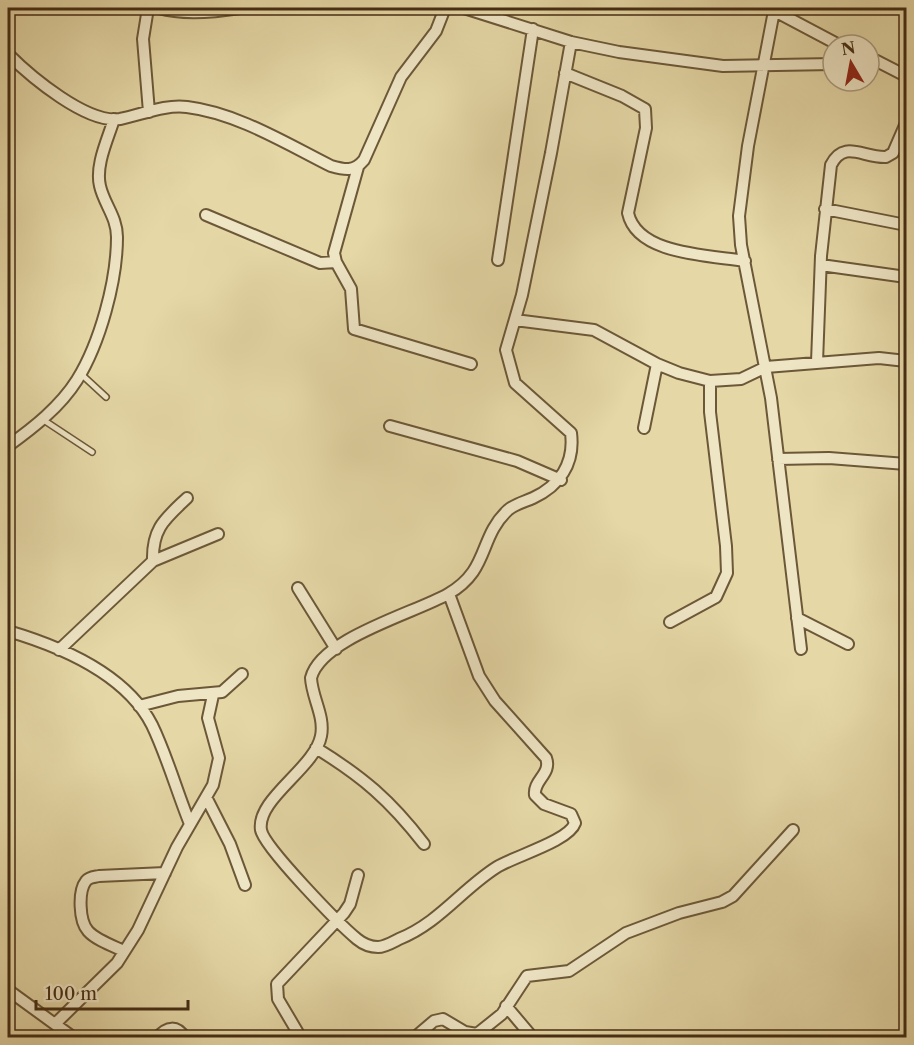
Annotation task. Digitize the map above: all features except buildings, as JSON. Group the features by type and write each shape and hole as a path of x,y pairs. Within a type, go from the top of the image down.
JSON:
{"street":[{"path":"148,8 143,39 149,112"},
{"path":"159,8 170,11 199,11 240,8"},
{"path":"445,8 435,31 401,76 375,139 358,167 334,253 336,262 350,282 352,322 357,331 471,364"},
{"path":"464,8 486,10 571,42 619,52 702,63 763,66 821,64"},
{"path":"801,649 766,367 745,261 739,216 771,9 821,35"},
{"path":"498,260 533,29"},
{"path":"449,594 479,676 495,701 549,764 547,772 535,787 535,795 544,804 571,814 575,823 567,834 499,866 473,884 438,917 411,934 380,947 369,946 338,921 270,847 261,828 262,817 316,748 321,737 322,726 311,678 319,663 354,636 449,594 467,582 479,565 499,519 512,507 551,489 561,480 571,451 571,433 515,383 506,350 515,320 551,153 571,42"},
{"path":"8,54 41,83 88,114 103,120 185,107 223,116 332,166 351,170 358,167"},
{"path":"881,62 906,76"},
{"path":"565,73 622,96 645,109 646,128 628,213 631,224 639,235 655,244 683,251 745,261"},
{"path":"8,446 56,406 80,373 94,343 113,285 118,235 113,213 100,186 99,169 114,119"},
{"path":"817,362 821,265 831,165 836,156 847,150 886,157 893,153 906,123"},
{"path":"825,209 906,225"},
{"path":"206,215 312,260 325,264 336,262"},
{"path":"821,265 906,277"},
{"path":"515,320 594,330 657,364 679,373 710,381 741,379 766,367 879,358 906,361"},
{"path":"644,428 657,364"},
{"path":"670,622 716,597 727,573 726,546 710,412 710,381"},
{"path":"390,426 518,461 561,480"},
{"path":"778,459 829,458 906,464"},
{"path":"153,561 156,531 187,498"},
{"path":"59,650 153,561 218,534"},
{"path":"298,588 336,649"},
{"path":"797,618 848,644"},
{"path":"8,631 59,650 105,675 124,689 151,724 190,824"},
{"path":"139,706 178,696 213,695 232,685 242,675"},
{"path":"55,1024 103,980 124,951 138,930 190,824 206,798 217,772 219,758 208,718 213,695"},
{"path":"316,748 375,788 399,811 424,844"},
{"path":"206,798 230,844 245,885"},
{"path":"414,1038 434,1021 443,1019 466,1035 477,1034 493,1022 527,976 569,970 626,933 678,912 722,902 733,896 793,830"},
{"path":"124,951 87,930 82,920 81,907 84,885 90,878 99,876 165,873"},
{"path":"302,1038 278,999 278,984 338,921 350,904 358,875"},
{"path":"8,990 74,1038"},
{"path":"506,1006 533,1038"},
{"path":"158,1038 168,1029 175,1028 180,1030 184,1038"}],"lane":[{"path":"80,373 106,397"},
{"path":"42,419 92,452"}]}
